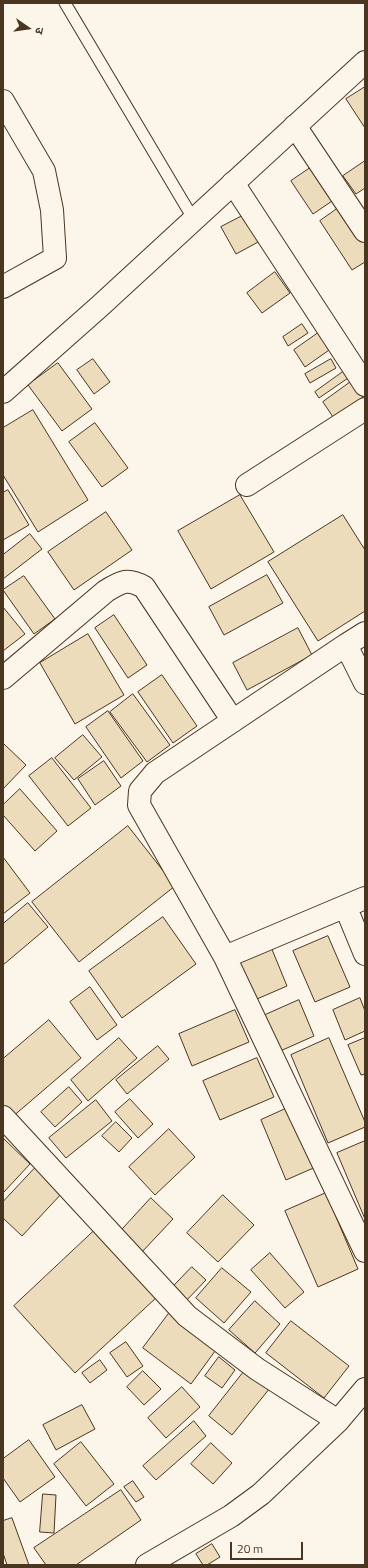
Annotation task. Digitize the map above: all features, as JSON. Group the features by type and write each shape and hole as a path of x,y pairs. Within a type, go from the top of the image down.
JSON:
{"street":[{"path":"3,392 100,306 365,62"},
{"path":"3,101 44,171 52,210 55,258 3,287"},
{"path":"294,126 365,231"},
{"path":"233,183 365,386"},
{"path":"248,485 365,409"},
{"path":"3,678 106,591 119,583 133,581 144,587 233,721"},
{"path":"365,633 155,773 140,791 139,805 226,957 365,1251"},
{"path":"346,645 365,682"},
{"path":"226,957 356,903 365,954"},
{"path":"5,1124 187,1316 257,1369 338,1421"},
{"path":"147,1565 199,1536 237,1512 261,1494 338,1421 365,1389"}],"lane":[{"path":"65,3 194,220"}],"building":[{"path":"365,87 365,128 346,99"},
{"path":"365,161 365,188 356,194 343,176"},
{"path":"316,164 338,197 313,214 291,181"},
{"path":"344,204 365,236 365,262 352,270 320,221"},
{"path":"246,214 260,241 236,254 221,227"},
{"path":"275,272 290,293 262,313 247,293"},
{"path":"302,324 308,333 288,346 283,337"},
{"path":"321,331 332,348 305,367 294,350"},
{"path":"93,359 110,382 94,394 77,370"},
{"path":"331,359 336,368 310,383 305,374"},
{"path":"58,363 92,409 62,431 28,385"},
{"path":"347,369 351,376 319,398 315,392"},
{"path":"352,381 363,397 333,417 323,402"},
{"path":"33,410 88,500 38,532 3,475 3,428"},
{"path":"95,423 128,468 102,487 69,442"},
{"path":"8,490 29,525 3,540 3,493"},
{"path":"240,495 274,552 211,589 178,531"},
{"path":"106,512 132,550 74,590 48,552"},
{"path":"343,515 365,550 365,611 318,641 268,562"},
{"path":"30,534 42,549 3,579 3,555"},
{"path":"267,575 283,603 224,635 209,607"},
{"path":"24,576 55,619 34,634 3,590"},
{"path":"3,607 25,634 3,651"},
{"path":"114,615 147,665 128,678 95,628"},
{"path":"298,628 312,655 247,690 233,663"},
{"path":"88,634 124,695 75,724 40,663"},
{"path":"162,675 197,726 173,743 138,692"},
{"path":"133,694 170,745 147,762 110,712"},
{"path":"108,711 143,761 121,778 86,727"},
{"path":"83,735 102,757 74,780 55,758"},
{"path":"3,743 26,765 3,789"},
{"path":"52,758 91,808 68,826 29,776"},
{"path":"104,761 121,786 95,805 78,779"},
{"path":"20,789 57,831 35,851 3,815 3,805"},
{"path":"128,826 175,886 79,962 32,902"},
{"path":"3,857 30,893 3,914"},
{"path":"28,903 48,927 3,965 3,924"},
{"path":"163,917 196,964 122,1018 89,971"},
{"path":"328,936 350,987 315,1002 293,951"},
{"path":"271,947 287,986 250,1002 234,963"},
{"path":"90,987 117,1025 97,1040 70,1002"},
{"path":"360,998 365,1011 365,1031 345,1040 333,1010"},
{"path":"299,1000 314,1036 278,1052 263,1016"},
{"path":"235,1010 249,1042 192,1066 179,1034"},
{"path":"49,1020 81,1058 11,1118 3,1108 3,1059"},
{"path":"119,1038 137,1058 88,1101 71,1080"},
{"path":"329,1038 365,1122 365,1127 328,1143 291,1055"},
{"path":"365,1038 365,1074 361,1075 348,1045"},
{"path":"158,1046 169,1059 127,1094 116,1080"},
{"path":"257,1058 274,1097 220,1120 203,1081"},
{"path":"69,1087 82,1102 55,1127 41,1112"},
{"path":"130,1099 153,1124 138,1138 115,1112"},
{"path":"96,1100 112,1121 66,1158 49,1138"},
{"path":"292,1106 318,1166 286,1180 261,1120"},
{"path":"116,1122 132,1138 119,1152 102,1136"},
{"path":"169,1129 195,1157 155,1195 129,1167"},
{"path":"3,1138 30,1164 3,1193"},
{"path":"365,1141 365,1219 337,1153"},
{"path":"36,1167 63,1192 22,1236 3,1218 3,1202"},
{"path":"326,1193 358,1269 318,1287 285,1211"},
{"path":"223,1195 254,1225 218,1262 187,1233"},
{"path":"151,1198 173,1219 141,1253 119,1233"},
{"path":"95,1230 157,1297 75,1373 14,1306"},
{"path":"270,1253 304,1292 285,1308 251,1270"},
{"path":"192,1267 206,1280 183,1304 169,1291"},
{"path":"222,1268 251,1292 224,1323 196,1298"},
{"path":"255,1301 280,1324 255,1353 229,1330"},
{"path":"170,1312 218,1347 191,1384 143,1348"},
{"path":"291,1321 349,1366 324,1398 266,1353"},
{"path":"126,1342 143,1366 127,1377 110,1353"},
{"path":"219,1357 235,1370 222,1388 205,1376"},
{"path":"100,1360 107,1370 90,1383 82,1373"},
{"path":"246,1369 270,1388 232,1435 209,1416"},
{"path":"143,1371 161,1389 144,1405 127,1387"},
{"path":"182,1387 200,1407 166,1438 148,1418"},
{"path":"82,1405 95,1429 56,1450 43,1425"},
{"path":"194,1421 206,1436 156,1480 143,1466"},
{"path":"29,1440 55,1477 20,1502 3,1478 3,1459"},
{"path":"81,1442 114,1484 86,1506 54,1464"},
{"path":"211,1443 232,1463 213,1484 191,1464"},
{"path":"133,1481 144,1497 136,1502 124,1487"},
{"path":"121,1490 141,1520 76,1565 46,1565 34,1548"},
{"path":"43,1494 56,1495 54,1533 40,1532"},
{"path":"12,1518 29,1565 7,1565 3,1553 3,1521"},
{"path":"212,1544 220,1557 207,1565 203,1565 196,1554"}]}
